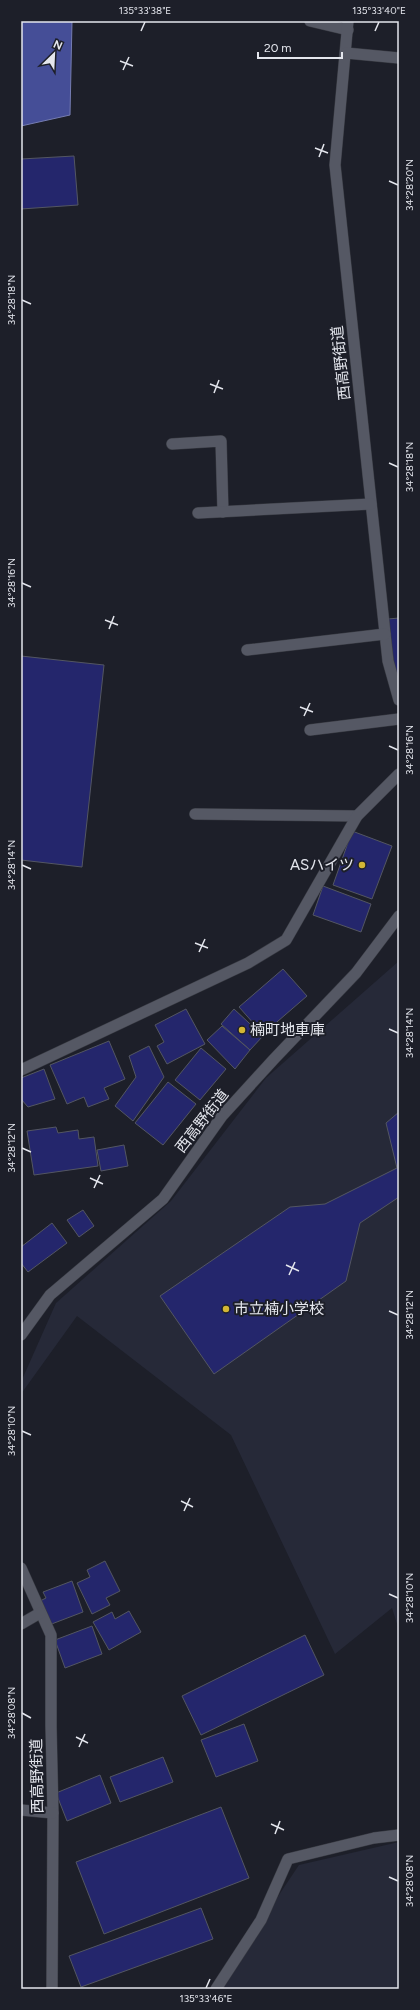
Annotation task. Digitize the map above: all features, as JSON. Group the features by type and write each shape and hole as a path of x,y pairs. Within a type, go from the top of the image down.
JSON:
{"street":[{"path":"310,21 348,26"},
{"name":"西高野街道","path":"348,26 335,165 388,661 399,700"},
{"path":"346,53 399,58"},
{"path":"172,444 221,441 223,512"},
{"path":"198,513 371,504"},
{"path":"247,650 385,634"},
{"path":"310,730 399,718"},
{"path":"21,1070 248,963 286,940 357,816 399,774"},
{"path":"195,814 357,816"},
{"name":"西高野街道","path":"21,1335 50,1295 163,1199 222,1116 356,973 399,916"},
{"name":"西高野街道","path":"21,1568 40,1613 52,1635 52,1989"},
{"path":"21,1624 40,1613"},
{"path":"21,1810 53,1813"},
{"path":"216,1989 261,1920 288,1859 374,1838 399,1835"}],"shaded area":[{"name":"市立楠小学校","path":"399,961 399,1630 392,1608 335,1654 231,1435 77,1316 21,1394 21,1382 56,1303 171,1201 266,1078"},
{"path":"399,1842 399,1989 216,1989 299,1865"}],"water":[{"path":"21,21 72,21 70,115 21,126"}],"building":[{"path":"74,156 78,205 21,209 21,159"},
{"path":"399,618 399,682 396,683 388,619"},
{"path":"21,656 104,665 82,867 21,860"},
{"name":"ASハイツ","path":"352,831 392,846 372,899 333,885"},
{"path":"323,886 371,904 361,932 313,915"},
{"path":"283,969 307,996 263,1034 239,1007"},
{"path":"186,1009 205,1044 167,1064 157,1046 164,1042 155,1025"},
{"name":"楠町地車庫","path":"234,1009 263,1036 250,1050 221,1024"},
{"path":"222,1026 250,1050 235,1069 207,1040"},
{"path":"109,1041 125,1079 104,1088 109,1099 88,1107 84,1097 67,1104 50,1065"},
{"path":"149,1046 164,1077 133,1121 115,1106 136,1077 129,1056"},
{"path":"201,1048 226,1069 200,1100 175,1080"},
{"path":"44,1069 55,1099 28,1107 21,1099 21,1078"},
{"path":"168,1082 196,1104 163,1145 135,1123"},
{"path":"399,1112 399,1197 360,1223 346,1281 214,1374 160,1296 290,1207 325,1204 397,1168 386,1123"},
{"path":"56,1127 58,1133 78,1130 79,1139 94,1137 98,1166 34,1175 27,1131"},
{"path":"124,1145 128,1166 101,1171 97,1150"},
{"path":"83,1210 94,1226 79,1237 67,1220"},
{"path":"52,1223 67,1243 28,1272 21,1263 21,1247"},
{"path":"105,1561 120,1591 106,1598 110,1605 92,1614 77,1583 90,1577 87,1570"},
{"path":"72,1581 83,1612 49,1625 40,1601 46,1598 43,1592"},
{"path":"129,1611 141,1632 109,1650 93,1622 112,1612 115,1619"},
{"path":"92,1626 102,1654 65,1668 55,1640"},
{"path":"305,1635 324,1675 201,1735 182,1696"},
{"path":"244,1724 258,1761 216,1777 201,1740"},
{"path":"163,1757 173,1782 120,1802 110,1777"},
{"path":"100,1775 111,1803 67,1821 56,1793"},
{"path":"221,1807 249,1878 104,1934 76,1862"},
{"path":"201,1908 213,1939 81,1987 69,1956"}],"place":[{"name":"ASハイツ","path":"362,865"},
{"name":"楠町地車庫","path":"242,1030"},
{"name":"市立楠小学校","path":"226,1309"}]}
